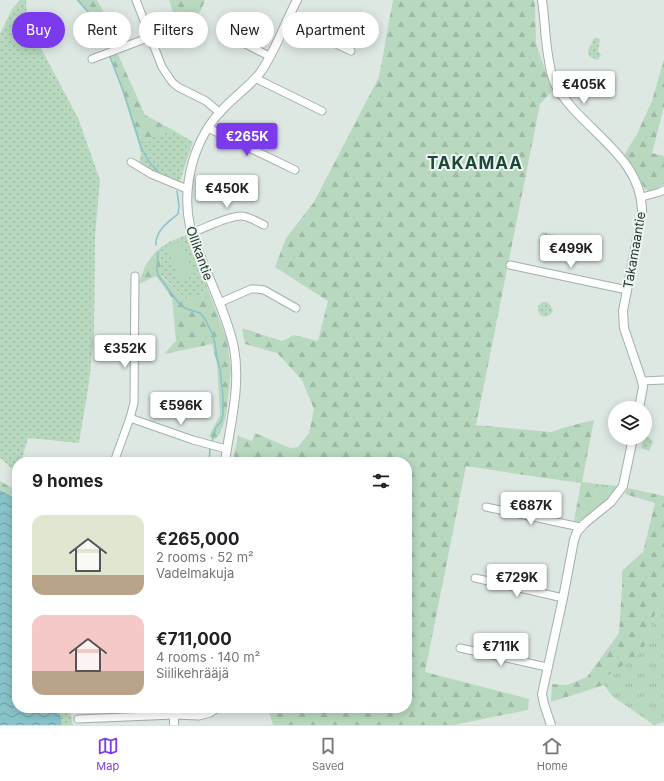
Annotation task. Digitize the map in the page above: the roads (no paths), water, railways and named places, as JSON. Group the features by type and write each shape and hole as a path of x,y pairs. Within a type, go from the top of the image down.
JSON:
{"street":[{"path":"136,0 141,12"},
{"name":"Ollikantie","path":"291,12 297,0"},
{"name":"Takamaantie","path":"542,0 546,46 551,73 555,83 571,106 627,165 635,178 642,197 642,213 623,311 624,328 643,387 640,401"},
{"name":"Ollikantie","path":"225,457 234,410 236,368 230,336 219,303 192,234 188,212 187,189 194,160 201,141 212,121 260,73 275,47 282,30"},
{"path":"92,59 139,41"},
{"path":"155,48 164,71 173,84 206,101 220,113"},
{"path":"253,48 269,56"},
{"path":"344,48 350,51"},
{"path":"255,78 322,111"},
{"path":"208,128 295,170"},
{"path":"131,162 151,174 187,189"},
{"path":"642,197 664,190"},
{"path":"192,234 196,231 230,218 241,216 253,219 264,225"},
{"path":"510,265 627,290"},
{"path":"116,457 134,403 135,276"},
{"path":"219,303 251,289 257,289 264,290 296,308"},
{"path":"642,382 664,380"},
{"path":"130,418 193,440 226,449"},
{"path":"551,725 542,694 574,540 580,527 611,502 623,486 632,445"},
{"path":"486,507 580,527"},
{"path":"476,578 563,598"},
{"path":"460,648 547,667"},
{"path":"78,719 150,713"},
{"path":"174,713 174,725"},
{"path":"184,713 199,716 210,713"}],"water":[{"path":"0,490 12,497 12,713 60,713 62,725 0,725"}],"waterway":[{"path":"78,0 88,12"},
{"path":"110,57 124,93 141,147 149,162 158,171"},
{"path":"156,245 156,240 160,231 178,214 179,206 177,191"},
{"path":"158,252 158,275 180,305 200,313 205,319 213,335 220,369 223,414 221,422 216,427 212,441"},
{"path":"209,457 210,449"}],"district":[{"name":"TAKAMAA","path":"475,163"}]}
